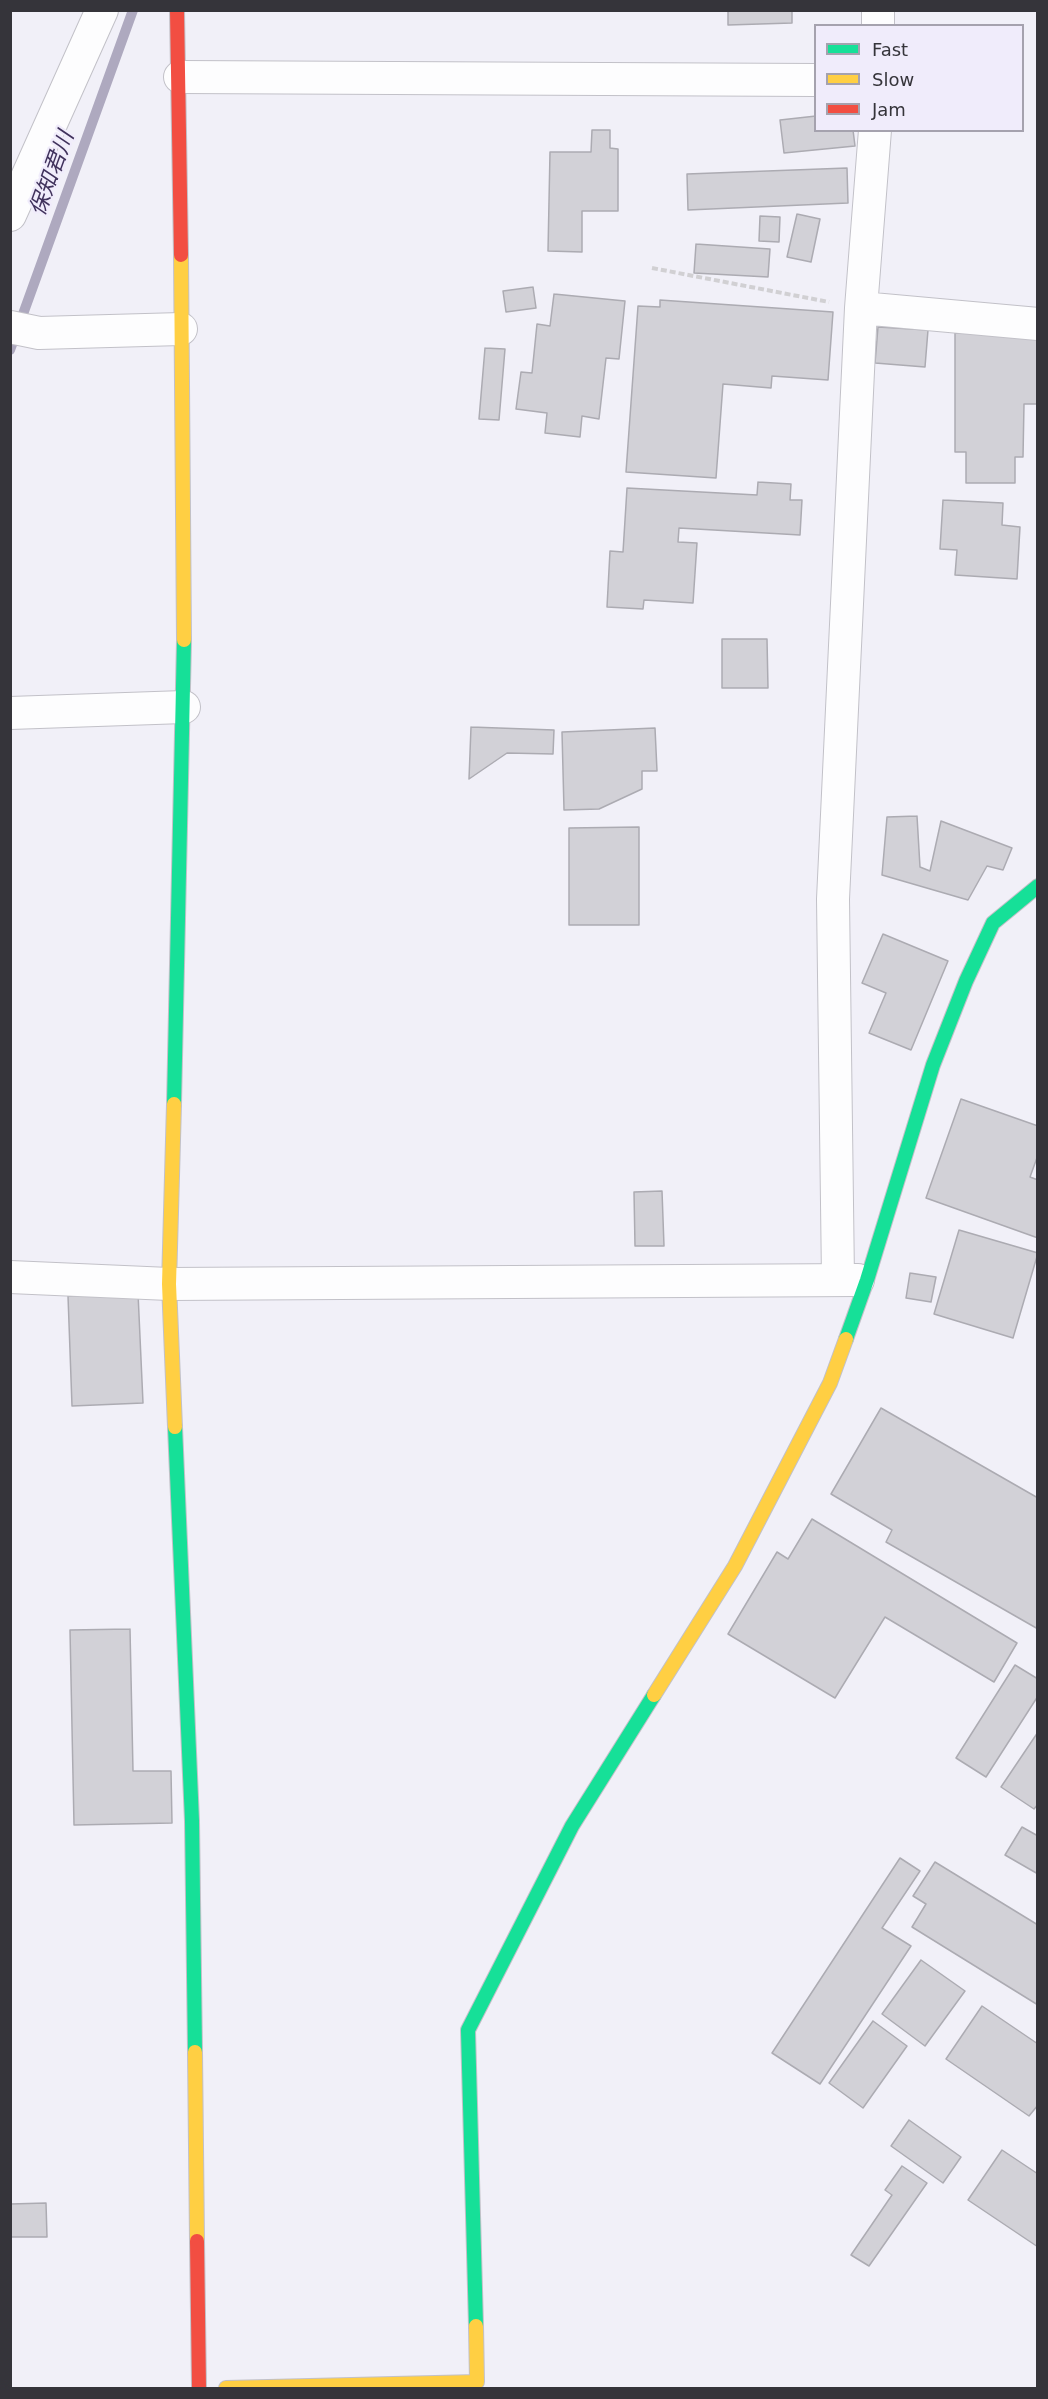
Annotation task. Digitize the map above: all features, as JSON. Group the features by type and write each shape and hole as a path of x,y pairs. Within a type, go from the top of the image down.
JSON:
{"street":[{"path":"10,215 102,10"},
{"path":"177,10 180,77 184,707 169,1284 192,1821 199,2388"},
{"path":"180,77 814,80"},
{"path":"853,1280 833,899 861,308 875,132"},
{"path":"861,308 1038,324"},
{"path":"10,327 39,333 181,329"},
{"path":"10,713 184,707"},
{"path":"226,2388 477,2382 468,2030 572,1826 735,1566 830,1383 853,1280 966,981 993,923 1038,886"},
{"path":"10,1277 169,1284 853,1280"}],"path":[{"path":"652,268 861,308"}],"building":[{"path":"728,10 792,10 792,23 728,25"},
{"path":"814,116 814,132 853,132 855,146 784,153 780,120"},
{"path":"592,130 610,130 610,148 618,149 618,211 582,211 582,252 548,251 550,152 591,152"},
{"path":"847,168 848,203 688,210 687,174"},
{"path":"797,214 820,219 811,262 787,257"},
{"path":"760,216 780,217 779,242 759,241"},
{"path":"696,244 770,249 768,277 694,273"},
{"path":"533,287 536,308 506,312 503,291"},
{"path":"554,294 625,301 619,359 606,358 599,419 582,416 580,437 545,433 547,413 516,409 521,372 532,373 537,324 550,326"},
{"path":"660,300 833,312 828,380 772,376 771,388 723,384 716,478 626,472 638,306 660,307"},
{"path":"878,327 928,330 925,367 875,363"},
{"path":"955,333 1038,334 1038,404 1024,404 1023,457 1015,457 1015,483 966,483 966,452 955,452"},
{"path":"485,348 505,349 499,420 479,419"},
{"path":"758,482 791,484 790,500 802,500 800,535 679,528 678,542 697,543 693,603 644,600 643,609 607,607 610,551 623,552 627,488 757,495"},
{"path":"943,500 1003,503 1002,525 1020,527 1017,579 955,575 957,550 940,549"},
{"path":"722,639 767,639 768,688 722,688"},
{"path":"471,727 554,730 553,754 507,753 469,779"},
{"path":"655,728 657,771 642,771 642,789 599,809 564,810 562,732"},
{"path":"917,816 920,867 930,871 941,821 1012,848 1003,870 987,866 968,900 882,875 887,817"},
{"path":"639,827 639,925 569,925 569,828"},
{"path":"883,934 948,961 911,1050 869,1033 886,993 862,983"},
{"path":"961,1099 1038,1126 1038,1155 1030,1177 1038,1180 1038,1238 926,1198"},
{"path":"662,1191 664,1246 635,1246 634,1192"},
{"path":"959,1230 1038,1253 1013,1338 934,1314"},
{"path":"910,1273 936,1277 931,1302 906,1298"},
{"path":"138,1293 143,1403 72,1406 68,1296"},
{"path":"881,1408 1038,1498 1038,1629 886,1542 892,1530 831,1494"},
{"path":"812,1519 1017,1643 994,1682 885,1617 835,1698 728,1634 777,1552 788,1559"},
{"path":"130,1629 133,1771 171,1771 172,1823 74,1825 70,1630"},
{"path":"1015,1665 1038,1679 1038,1696 986,1777 956,1758"},
{"path":"1038,1732 1038,1804 1034,1809 1001,1787"},
{"path":"1022,1827 1038,1836 1038,1874 1005,1855"},
{"path":"900,1858 920,1871 882,1928 911,1946 820,2084 772,2053"},
{"path":"935,1862 1038,1925 1038,2005 912,1927 926,1904 913,1896"},
{"path":"921,1960 965,1991 925,2046 882,2014"},
{"path":"982,2006 1038,2044 1038,2105 1029,2116 946,2059"},
{"path":"873,2021 907,2046 863,2108 829,2083"},
{"path":"909,2120 961,2157 943,2183 891,2146"},
{"path":"1002,2150 1038,2174 1038,2247 968,2200"},
{"path":"902,2166 927,2183 869,2266 851,2255 892,2195 885,2190"},
{"path":"46,2203 47,2237 10,2237 10,2204"}],"waterway":[{"name":"保知君川","path":"10,350 133,10"}],"traffic: fast":[{"path":"174,1104 184,640"},
{"path":"846,1339 867,1280 933,1065 966,981 993,923 1038,886"},
{"path":"175,1427 192,1821 195,2052"},
{"path":"476,2326 468,2030 572,1826 654,1695"}],"traffic: slow":[{"path":"181,255 184,640"},
{"path":"174,1104 169,1284 175,1427"},
{"path":"654,1695 735,1566 830,1383 846,1339"},
{"path":"195,2052 197,2241"},
{"path":"226,2388 477,2382 476,2326"}],"traffic: jam":[{"path":"177,10 181,255"},
{"path":"197,2241 199,2388"}]}
